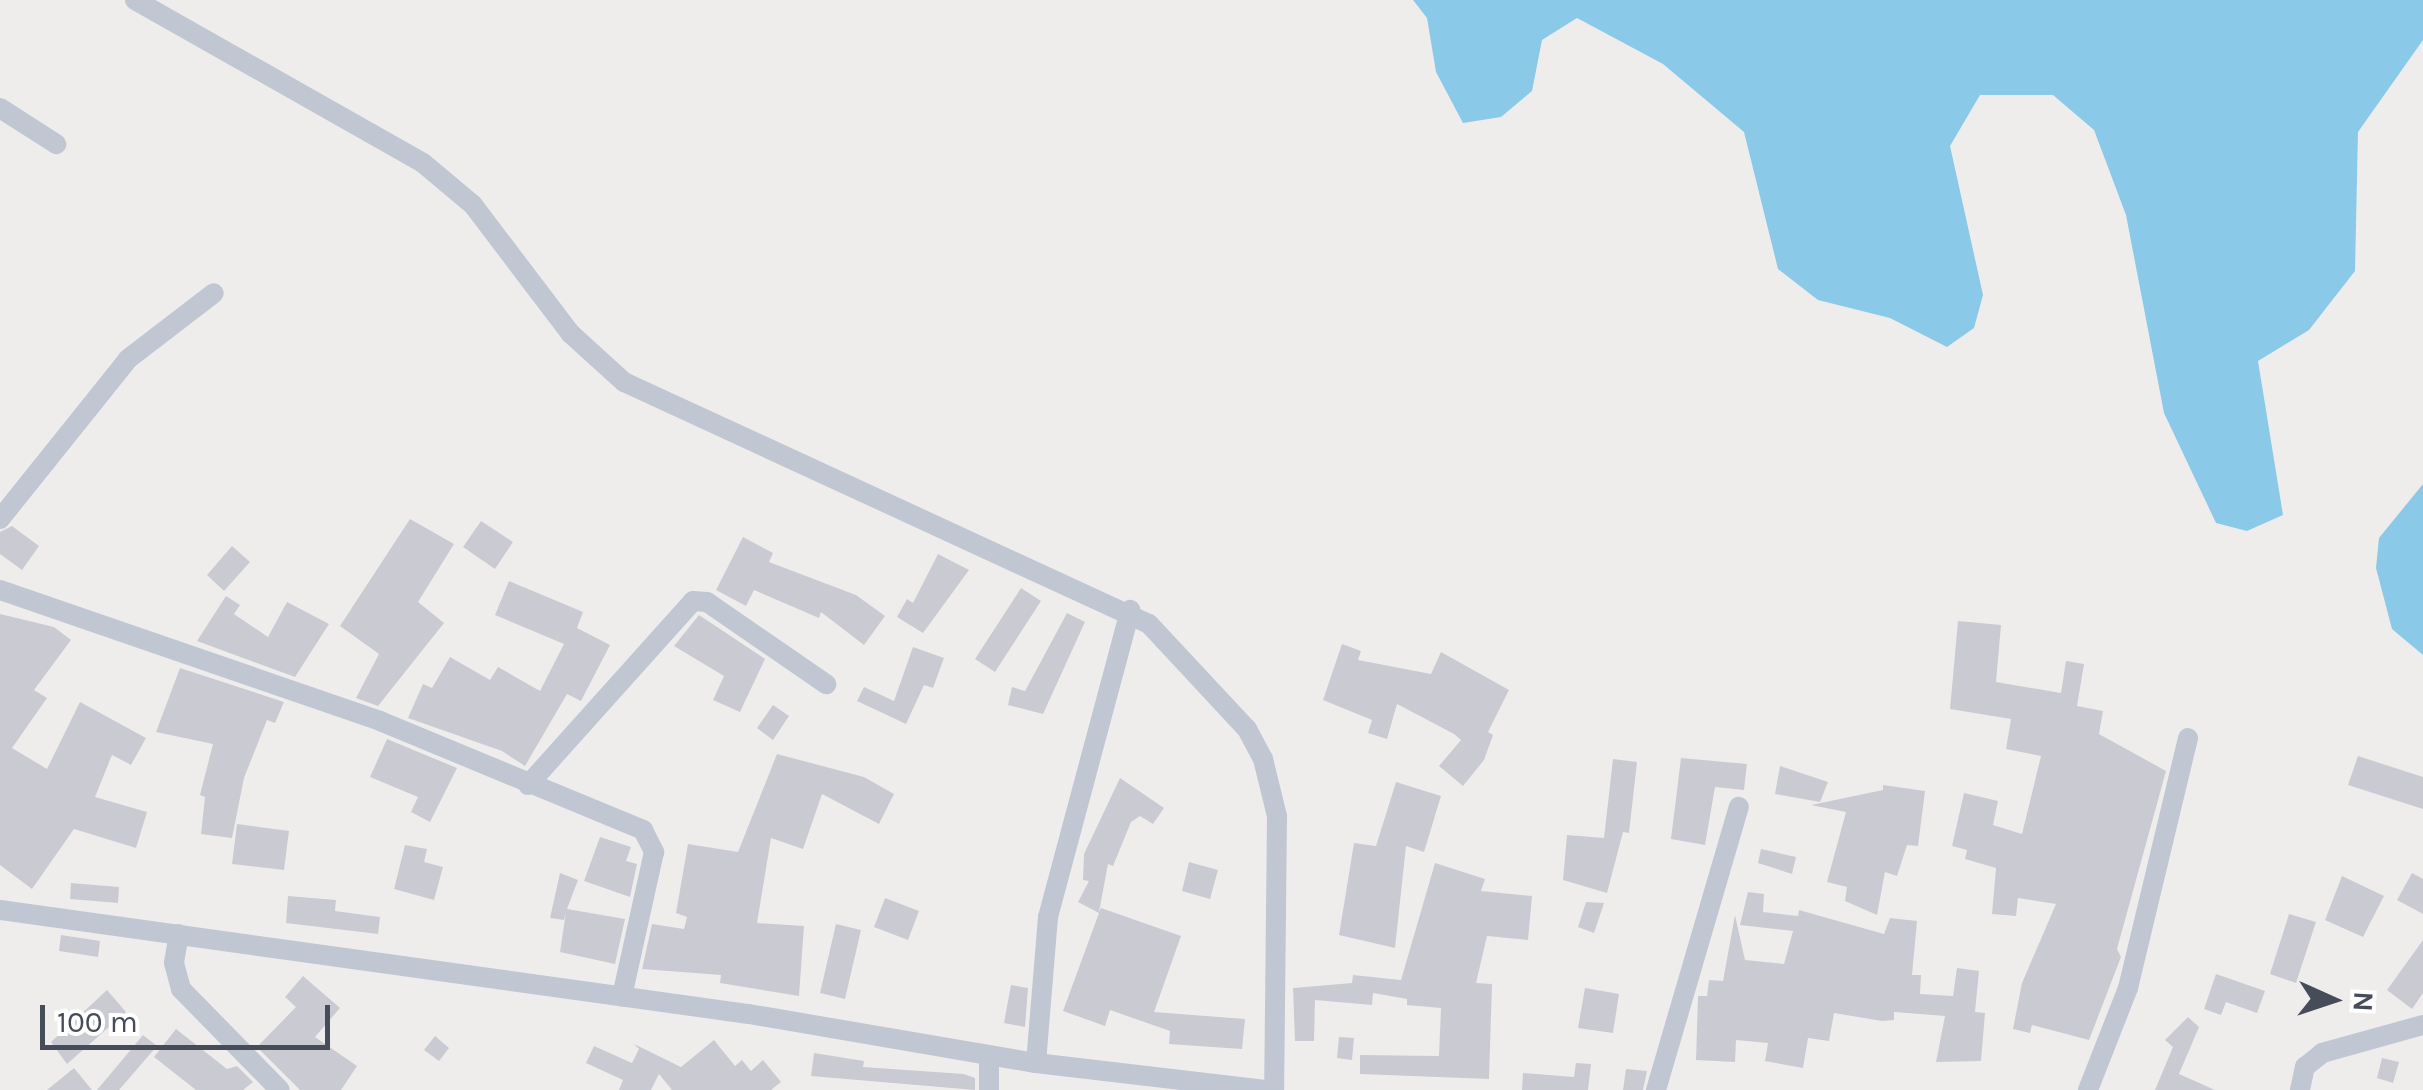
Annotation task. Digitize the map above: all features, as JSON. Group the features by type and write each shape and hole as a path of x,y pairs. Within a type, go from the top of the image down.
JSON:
{"street":[{"path":"136,0 423,163 473,204 570,334 624,382 1130,610 1183,657 1247,729 1263,759 1277,816 1274,1090"},
{"path":"0,108 56,144"},
{"path":"0,519 128,359 214,293"},
{"path":"0,590 380,720 650,837 654,852 622,996"},
{"path":"528,784 692,601 707,602 826,684"},
{"path":"1036,1063 1048,917 1130,610"},
{"path":"2088,1090 2128,988 2188,738"},
{"path":"1656,1090 1739,806"},
{"path":"0,910 622,996 1036,1063 1264,1090"},
{"path":"179,934 174,964 181,988 280,1090"},
{"path":"2300,1090 2304,1067 2322,1054 2423,1025"},
{"path":"989,1055 989,1090"}],"water":[{"path":"1413,0 2423,0 2423,40 2358,132 2355,271 2309,330 2258,361 2283,515 2247,531 2216,523 2164,413 2126,215 2094,130 2053,95 1980,95 1950,146 1983,295 1974,328 1947,347 1890,318 1818,300 1778,269 1744,132 1663,64 1577,18 1542,40 1532,91 1501,117 1463,123 1436,72 1427,18"},
{"path":"2423,484 2423,655 2392,629 2376,568 2379,538"}],"building":[{"path":"410,519 454,544 418,602 444,623 378,706 356,698 379,654 340,626"},
{"path":"481,521 513,542 495,569 463,547"},
{"path":"12,526 39,546 22,570 0,554 0,532"},
{"path":"743,537 773,553 769,562 856,595 885,616 864,645 821,612 819,618 754,590 746,606 716,590"},
{"path":"232,546 250,562 224,591 207,575"},
{"path":"938,554 969,570 923,633 897,617 907,599 913,603"},
{"path":"509,581 583,612 577,628 610,645 581,701 567,694 525,766 502,751 408,718 423,684 432,688 450,657 490,680 498,667 540,691 564,644 495,615"},
{"path":"1021,588 1041,601 995,672 975,659"},
{"path":"226,596 240,605 234,614 268,637 287,602 329,624 295,677 197,641"},
{"path":"1067,613 1085,622 1043,714 1008,705 1012,687 1025,691"},
{"path":"0,614 54,627 71,640 34,690 47,698 12,748 47,769 80,702 146,738 131,765 112,755 95,797 147,812 136,848 74,829 32,889 0,865"},
{"path":"699,615 765,659 740,712 713,700 724,676 674,646"},
{"path":"1958,621 2001,625 1996,682 2061,693 2066,661 2084,664 2077,706 2103,711 2099,734 2166,771 2117,949 2121,957 2089,1040 2032,1025 2030,1033 2013,1029 2022,983 2056,904 2018,898 2016,916 1992,914 1996,868 1965,859 1967,850 1952,846 1964,793 1998,801 1993,825 2022,834 2041,756 2006,749 2011,719 1950,709"},
{"path":"1342,644 1361,651 1358,660 1431,674 1441,652 1509,690 1488,732 1493,735 1484,760 1463,786 1439,766 1461,740 1454,734 1397,704 1387,739 1368,733 1372,720 1323,700"},
{"path":"913,647 944,658 933,688 924,685 906,724 857,701 864,687 894,701"},
{"path":"180,668 284,702 275,723 267,720 244,778 232,838 201,834 205,797 200,795 213,744 156,732"},
{"path":"773,705 789,716 773,740 757,728"},
{"path":"387,739 457,768 430,822 411,812 418,797 370,777"},
{"path":"777,754 864,777 894,794 879,824 822,794 803,849 771,838 757,923 804,926 799,996 720,983 721,975 642,969 652,924 684,929 687,917 676,913 688,844 738,852"},
{"path":"2358,756 2423,777 2423,809 2348,785"},
{"path":"1681,758 1747,764 1744,790 1715,787 1705,845 1671,839"},
{"path":"1613,759 1637,762 1629,833 1623,832 1607,893 1563,880 1567,835 1604,838"},
{"path":"1780,766 1828,782 1820,802 1775,794"},
{"path":"1120,778 1164,808 1153,824 1140,816 1131,822 1113,866 1108,864 1099,912 1101,908 1181,936 1154,1012 1245,1019 1242,1049 1169,1044 1170,1031 1110,1010 1105,1026 1063,1011 1099,913 1078,902 1089,881 1083,880 1084,854"},
{"path":"1396,782 1441,796 1424,852 1406,846 1395,948 1339,935 1354,843 1376,846"},
{"path":"1883,785 1925,791 1918,846 1907,845 1897,876 1885,872 1877,915 1845,901 1847,887 1827,882 1846,812 1811,805 1883,790"},
{"path":"237,824 289,831 284,870 232,864"},
{"path":"600,837 631,847 626,861 637,864 630,897 584,881"},
{"path":"405,845 427,849 424,862 443,867 434,900 394,889"},
{"path":"1761,849 1796,857 1792,874 1758,863"},
{"path":"1189,862 1218,870 1210,899 1182,891"},
{"path":"1435,863 1485,879 1481,891 1532,896 1528,940 1487,936 1476,983 1492,984 1489,1079 1360,1074 1360,1055 1439,1056 1441,1008 1407,1005 1407,999 1373,993 1372,1005 1315,1000 1314,1041 1295,1041 1293,988 1352,983 1353,975 1401,980"},
{"path":"560,873 578,880 567,909 625,919 615,964 560,952 566,912 564,920 550,918"},
{"path":"2412,873 2423,879 2423,914 2397,900"},
{"path":"2342,876 2384,896 2363,937 2325,920"},
{"path":"71,883 119,887 118,903 70,899"},
{"path":"1748,892 1764,894 1763,912 1798,916 1799,910 1884,934 1890,918 1917,921 1912,975 1921,975 1920,994 1953,996 1957,968 1979,971 1975,1012 1985,1013 1981,1061 1936,1062 1945,1016 1894,1012 1894,1020 1882,1021 1834,1013 1829,1041 1808,1038 1803,1068 1765,1061 1768,1043 1736,1040 1735,1062 1696,1060 1698,996 1707,996 1709,980 1723,981 1735,915 1745,960 1784,964 1793,931 1740,925"},
{"path":"288,896 336,900 335,911 380,917 378,934 286,923"},
{"path":"885,898 919,911 908,940 874,927"},
{"path":"1586,902 1604,903 1594,933 1578,927"},
{"path":"2289,914 2316,922 2296,983 2270,974"},
{"path":"836,924 861,930 845,999 820,993"},
{"path":"61,935 100,941 98,957 59,951"},
{"path":"2423,940 2423,993 2412,1009 2387,990"},
{"path":"2216,974 2265,991 2257,1013 2226,1002 2221,1015 2204,1009"},
{"path":"303,976 340,1008 315,1037 357,1066 341,1090 300,1090 257,1047 296,1007 285,997"},
{"path":"1011,985 1028,988 1025,1027 1004,1023"},
{"path":"1585,988 1619,994 1613,1033 1578,1028"},
{"path":"107,990 126,1012 67,1064 51,1042"},
{"path":"2188,1017 2199,1027 2179,1074 2215,1090 2155,1090 2173,1047 2165,1040"},
{"path":"176,1029 227,1069 237,1066 253,1082 243,1090 196,1090 154,1057"},
{"path":"143,1035 157,1046 119,1090 97,1090"},
{"path":"435,1036 449,1048 439,1061 424,1050"},
{"path":"1339,1037 1354,1038 1352,1060 1337,1058"},
{"path":"714,1040 735,1066 742,1060 751,1071 763,1060 781,1082 771,1090 672,1090 659,1074 651,1090 619,1090 623,1080 586,1063 594,1046 632,1063 639,1049 634,1044 681,1067"},
{"path":"814,1053 864,1061 863,1067 964,1074 975,1078 975,1090 811,1076"},
{"path":"2382,1058 2399,1062 2393,1083 2377,1078"},
{"path":"1576,1063 1591,1064 1588,1090 1522,1090 1523,1073 1574,1077"},
{"path":"74,1068 92,1090 47,1090"},
{"path":"1626,1069 1647,1071 1643,1090 1623,1090"}]}
